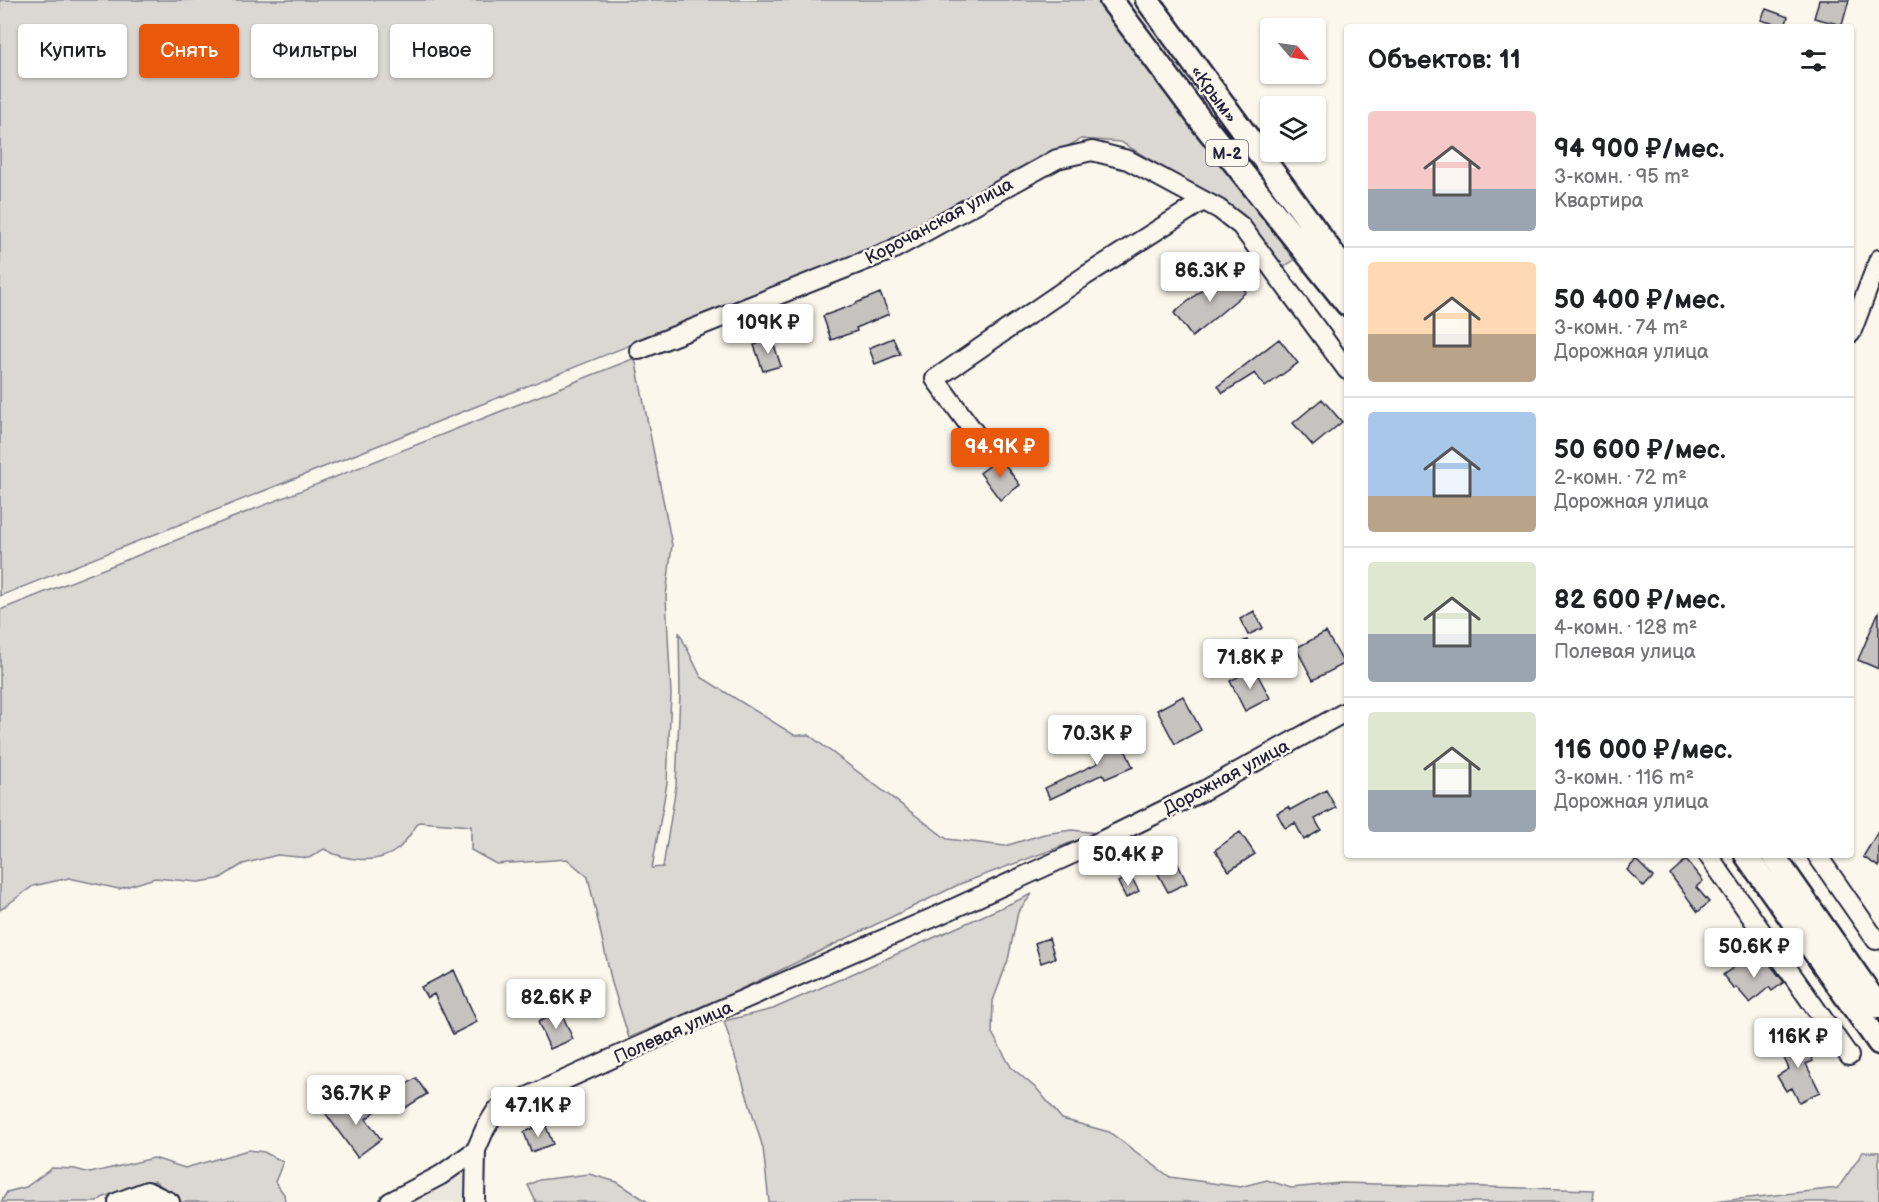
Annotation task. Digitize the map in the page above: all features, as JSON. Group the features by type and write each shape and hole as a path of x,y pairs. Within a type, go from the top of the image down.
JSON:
{"main road":[{"name":"М-2","path":"1111,0 1202,122 1344,300"},
{"name":"«Крым»","path":"1147,0 1344,269"},
{"path":"1748,858 1879,1043"},
{"path":"1775,858 1879,1007"}],"street":[{"name":"Корочанская улица","path":"639,350 892,250 1057,159 1092,151 1128,160 1203,201"},
{"path":"977,436 935,379 1085,276 1203,201 1219,209 1240,226 1344,365"},
{"path":"1854,325 1879,259"},
{"name":"Дорожная улица","path":"939,915 1103,840 1203,791 1344,713"},
{"path":"1710,858 1849,1056"},
{"path":"1819,858 1876,940"},
{"name":"Полевая улица","path":"473,1198 476,1150 496,1111 939,915"},
{"path":"390,1202 441,1175 476,1150"},
{"path":"118,1202 147,1191 170,1202"}],"shaded area":[{"path":"0,0 1106,0 1294,260 1284,267 1256,231 1180,178 1121,142 1081,139 889,242 0,596"},
{"path":"635,358 672,545 666,596 671,694 667,783 652,868 663,867 676,786 680,694 679,632 701,677 794,735 809,735 947,839 1005,846 1044,834 1072,830 1097,833 960,884 739,990 629,1038 612,983 588,877 567,859 496,864 471,850 471,826 419,822 398,849 381,857 361,860 324,849 309,858 277,855 243,864 219,879 198,882 155,878 119,889 69,878 33,886 0,910 0,610"},
{"path":"1032,894 1018,912 1008,960 993,1001 992,1033 1011,1067 1038,1090 1062,1119 1109,1132 1170,1177 1240,1187 1267,1180 1291,1188 1341,1183 1594,1190 1593,1202 769,1202 763,1148 724,1021 773,1009"},
{"path":"248,1150 264,1152 283,1162 275,1182 284,1194 285,1202 179,1202 155,1181 137,1184 97,1202 1,1202 7,1192 26,1187 52,1168 75,1169 90,1173 154,1158 185,1168"},
{"path":"1863,1152 1879,1152 1879,1202 1713,1202 1838,1188"},
{"path":"453,1172 467,1176 468,1202 397,1202"},
{"path":"589,1174 617,1182 648,1202 536,1202 528,1185 539,1180"}],"building":[{"path":"1819,0 1849,0 1842,24 1814,18"},
{"path":"1766,9 1788,17 1786,24 1761,20"},
{"path":"1227,269 1246,292 1192,337 1174,313"},
{"path":"880,293 889,314 856,328 857,331 831,340 823,316"},
{"path":"893,338 900,354 875,364 869,348"},
{"path":"772,339 781,366 763,371 754,345"},
{"path":"1279,339 1298,363 1265,387 1255,373 1223,393 1218,386"},
{"path":"1322,399 1342,422 1313,446 1293,423"},
{"path":"1000,458 1020,485 1000,500 980,473"},
{"path":"1254,611 1263,628 1248,635 1240,619"},
{"path":"1879,611 1879,669 1858,660"},
{"path":"1326,632 1344,664 1313,680 1296,648"},
{"path":"1247,640 1253,654 1239,660 1233,646"},
{"path":"1254,668 1270,698 1245,711 1230,681"},
{"path":"1183,696 1201,730 1175,744 1157,710"},
{"path":"1118,734 1133,767 1105,779 1103,774 1050,799 1045,788 1098,763 1091,747"},
{"path":"1326,790 1336,808 1315,819 1321,830 1304,840 1295,823 1285,828 1277,813 1288,807 1290,810"},
{"path":"1879,830 1879,867 1863,857"},
{"path":"1240,832 1255,854 1229,871 1215,850"},
{"path":"1176,860 1187,883 1168,892 1156,870"},
{"path":"1636,860 1653,877 1644,887 1627,870"},
{"path":"1686,860 1703,881 1696,887 1709,902 1698,912 1670,874"},
{"path":"1130,875 1139,891 1126,898 1118,882"},
{"path":"1049,938 1055,958 1041,963 1035,943"},
{"path":"1764,957 1784,982 1772,991 1769,987 1750,1003 1723,975 1744,960 1750,968"},
{"path":"454,970 477,1022 453,1034 434,994 427,998 421,987"},
{"path":"561,1012 573,1039 550,1049 538,1022"},
{"path":"1800,1034 1813,1061 1806,1064 1820,1092 1799,1102 1792,1088 1786,1091 1777,1076 1789,1069 1778,1045"},
{"path":"416,1078 427,1094 405,1108 395,1092"},
{"path":"367,1097 377,1110 366,1119 381,1139 357,1157 326,1114 340,1104 347,1113"},
{"path":"570,1100 575,1112 549,1121 545,1110"},
{"path":"545,1124 553,1144 531,1152 524,1132"}]}
